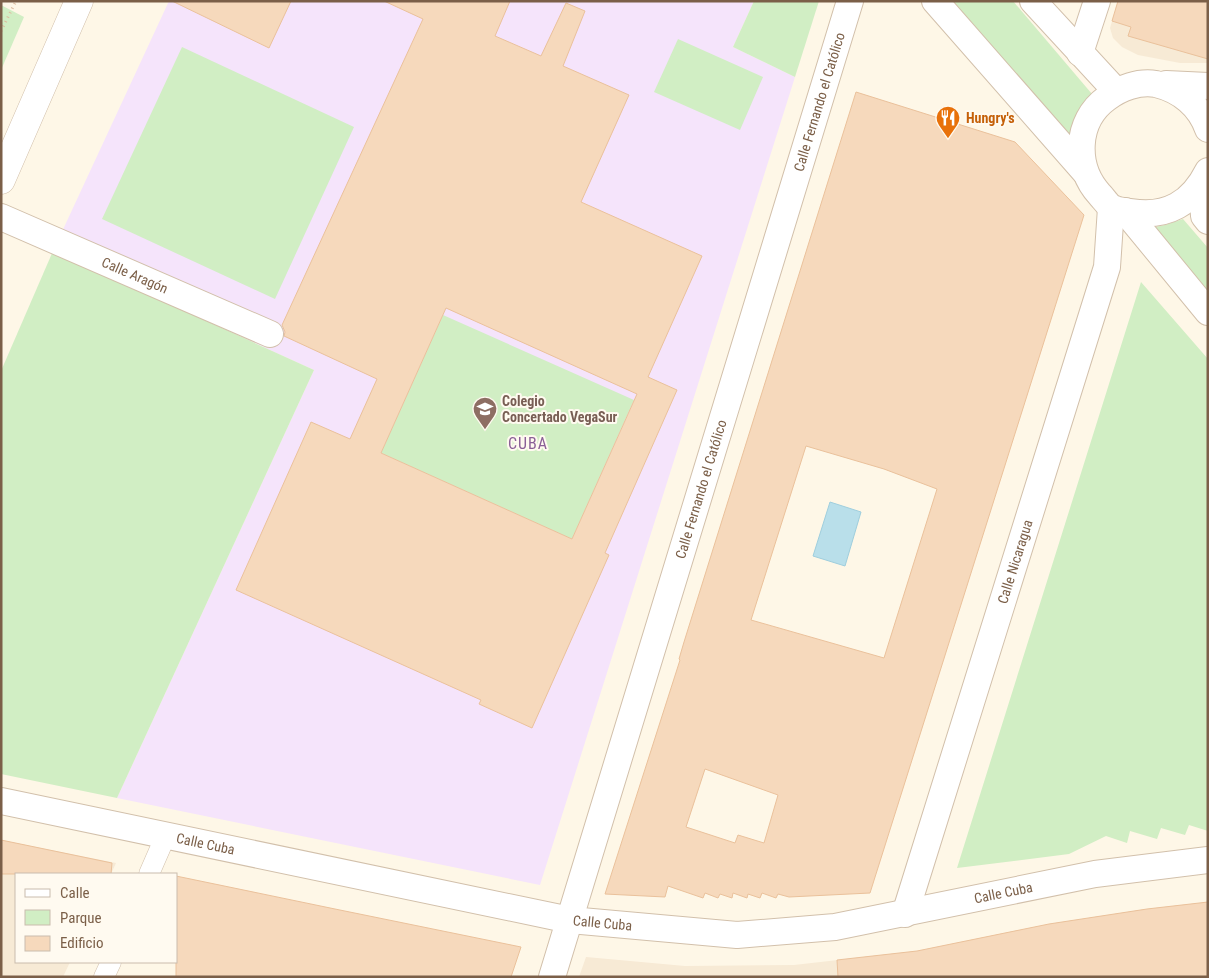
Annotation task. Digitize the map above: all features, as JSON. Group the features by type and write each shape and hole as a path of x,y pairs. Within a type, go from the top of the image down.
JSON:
{"street":[{"path":"1,180 78,1"},
{"name":"Calle Fernando el Católico","path":"552,977 850,1"},
{"path":"935,1 1085,172 1093,187 1118,209 1208,312"},
{"path":"1033,1 1116,91"},
{"path":"1080,53 1097,1"},
{"path":"1085,172 1081,153 1082,134 1089,117 1100,102 1116,91 1135,84 1208,86"},
{"path":"1154,84 1174,90 1191,101 1204,118 1208,130"},
{"path":"1118,209 1147,215 1169,210 1188,199 1205,177"},
{"path":"1205,177 1204,216 1208,221"},
{"name":"Calle Nicaragua","path":"905,914 1107,267 1118,209"},
{"name":"Calle Aragón","path":"1,217 270,334"},
{"name":"Calle Cuba","path":"1,801 570,920 737,934 835,927 1095,874 1208,860"},
{"path":"149,873 166,835"},
{"path":"104,977 111,963"}],"path":[{"path":"1,31 16,1"}],"shaded area":[{"name":"Colegio Concertado VegaSur","path":"169,1 754,1 733,47 795,77 540,885 117,798 314,370 53,251"},
{"path":"1118,1 1208,1 1208,63 1180,63 1138,55 1122,47 1113,38 1110,28"},
{"path":"1,840 116,863 111,873 15,873 15,963 70,963 63,977 1,977"},
{"path":"1208,902 1208,977 579,977 586,957 685,966 794,965 917,951 1049,924"}],"green space":[{"path":"754,1 819,1 795,77 733,47"},
{"path":"952,1 1013,1 1092,94 1070,141"},
{"path":"1,5 24,17 1,70"},
{"path":"678,39 763,77 740,130 654,92"},
{"path":"182,47 354,127 275,299 102,219"},
{"path":"1183,219 1208,248 1208,292 1155,227"},
{"path":"53,251 314,370 117,798 1,774 1,371"},
{"path":"1141,282 1208,359 1208,831 1189,825 1185,835 1161,828 1157,839 1130,831 1127,843 1106,836 1069,854 957,868"},
{"path":"443,315 634,400 572,539 381,453"}],"water":[{"path":"830,502 861,512 845,566 813,556"}],"building":[{"path":"172,1 291,1 269,48"},
{"path":"384,1 510,1 495,36 541,56 566,3 585,11 563,66 629,95 581,202 702,256 648,377 677,390 605,553 609,555 532,728 479,704 481,700 236,590 311,422 350,439 377,379 284,336 285,332 282,325 423,19","holes":["446,308 637,394 572,539 381,453"]},
{"path":"1118,1 1208,1 1208,59 1128,36 1131,27 1112,21"},
{"path":"856,92 1015,142 1084,215 870,893 789,897 778,894 776,898 762,893 760,898 748,894 747,898 733,893 732,898 720,894 718,898 705,893 703,898 668,886 665,897 605,894 680,660","holes":["806,446 884,469 937,489 884,658 751,620","705,769 778,795 764,843 738,835 735,843 686,827"]},
{"path":"1,840 112,863 111,873 1,874"},
{"path":"178,876 521,947 511,977 176,977 176,963 178,963"},
{"path":"1208,902 1208,977 838,977 837,960 917,951 1049,924"}],"place":[{"name":"Hungry's","path":"948,139"},
{"name":"Colegio Concertado VegaSur","path":"485,430"}],"district":[{"name":"CUBA","path":"528,443"}]}
